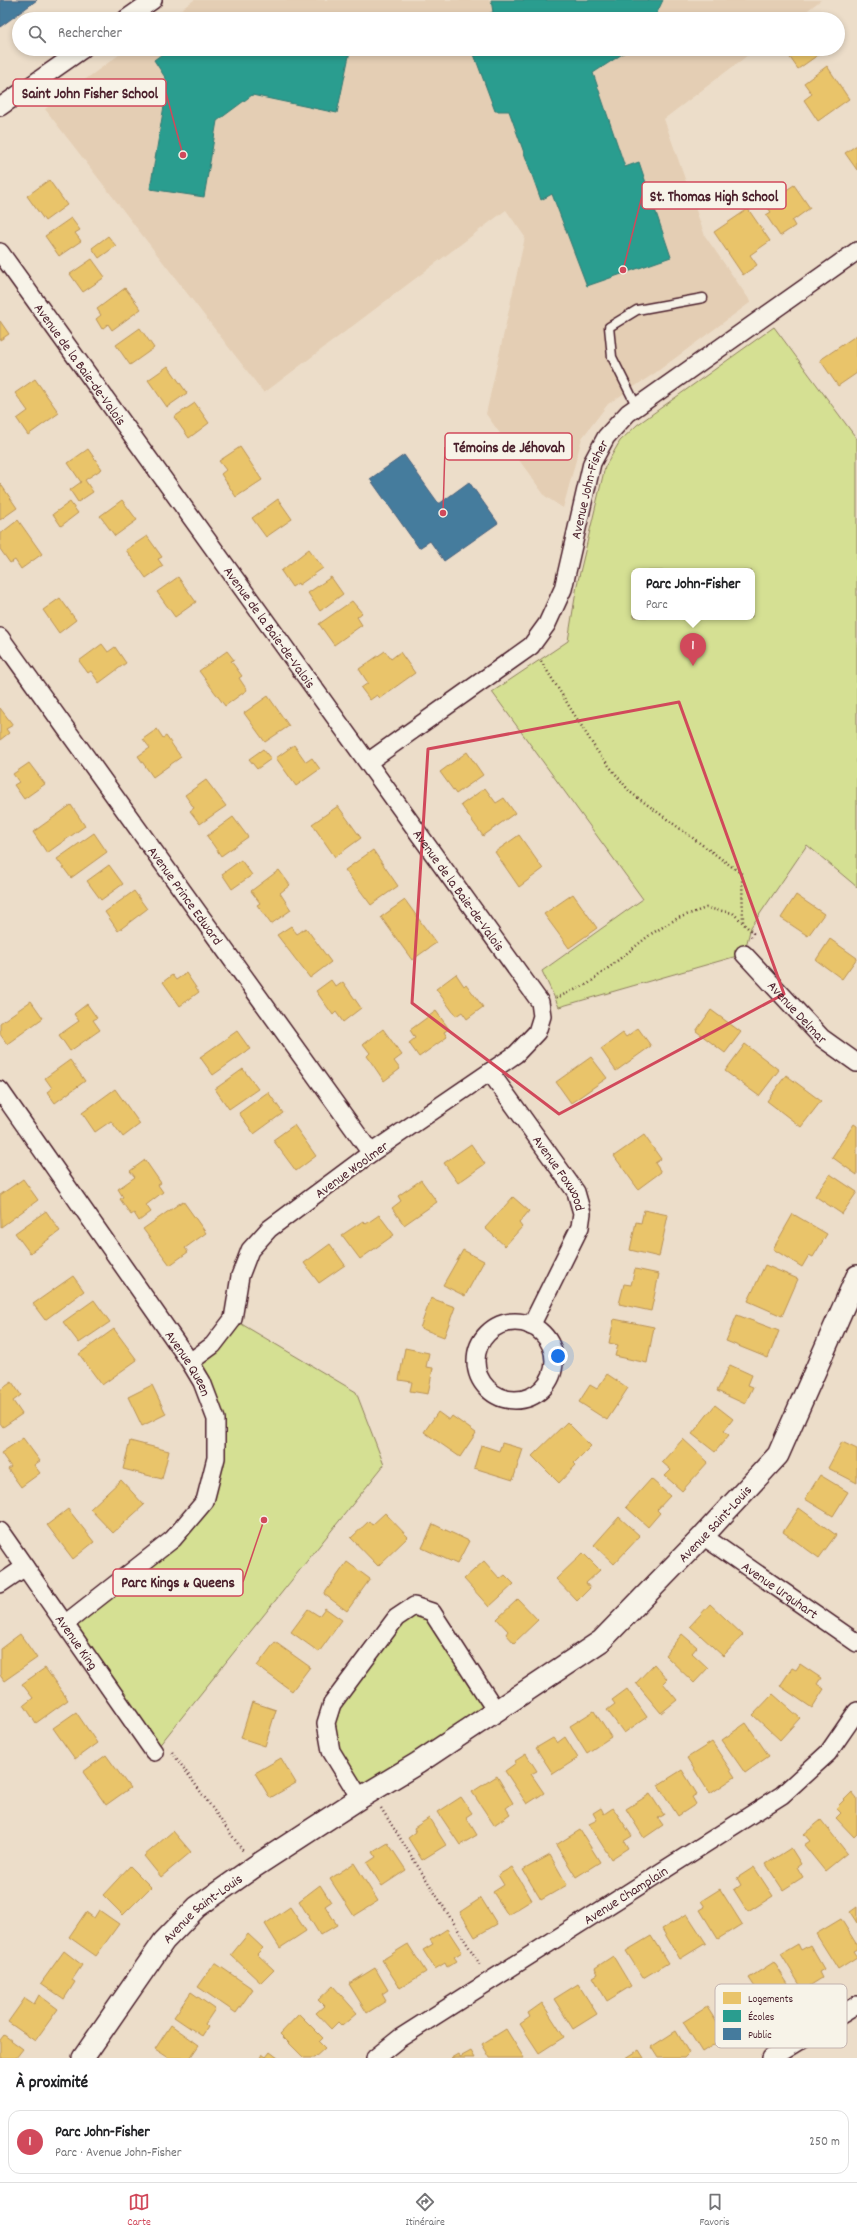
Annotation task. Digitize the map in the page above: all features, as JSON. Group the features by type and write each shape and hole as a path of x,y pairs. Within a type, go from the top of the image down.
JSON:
{"street":[{"path":"136,12 153,0"},
{"path":"0,107 73,56"},
{"name":"Avenue John-Fisher","path":"368,762 531,646 547,624 563,589 592,463 606,437 628,413 857,251"},
{"name":"Avenue de la Baie-de-Valois","path":"0,252 540,1002"},
{"name":"Avenue Prince Edward","path":"0,637 371,1153"},
{"name":"Avenue Delmar","path":"744,954 822,1038 857,1063"},
{"name":"Avenue Woolmer","path":"190,1362 214,1345 233,1319 240,1276 250,1250 269,1229 371,1153 516,1054 537,1032 542,1016 540,1002"},
{"name":"Avenue Foxwood","path":"490,1072 576,1192 582,1213 580,1227 531,1326"},
{"name":"Avenue Queen","path":"0,1090 190,1362 202,1382 216,1420 216,1458 205,1501 173,1539 66,1623"},
{"name":"Avenue Saint-Louis","path":"83,2058 164,1941 197,1907 254,1867 369,1801 418,1763 601,1641 703,1536 778,1454 857,1276"},
{"path":"514,1322 531,1326 547,1339 552,1350 554,1362 552,1375 545,1386 530,1396 512,1400 500,1397 489,1390 481,1380 476,1367 477,1354 481,1342 489,1332 501,1325 514,1322"},
{"name":"Avenue King","path":"0,1532 162,1751"},
{"name":"Avenue Urquhart","path":"703,1536 857,1643"},
{"path":"0,1584 25,1567"},
{"path":"369,1801 331,1751 326,1723 332,1704 396,1618 414,1606 432,1612 496,1711"},
{"name":"Avenue Champlain","path":"375,2058 400,2038 782,1795 828,1752 857,1711"},
{"path":"847,2010 857,2004"},
{"path":"771,2058 787,2048"}],"lane":[{"path":"637,407 612,357 609,327 637,310 703,298"}],"path":[{"path":"531,646 597,751 630,792 742,874 744,924"},
{"path":"540,1002 570,993 588,984 651,934 678,918 706,908 733,913 753,933 744,954"},
{"path":"162,1751 245,1853"},
{"path":"369,1801 483,1969"}],"highlighted area":[{"path":"679,702 784,994 559,1114 412,1003 428,749"}],"shaded area":[{"path":"194,0 821,0 805,12 178,12"},
{"path":"117,56 747,56 664,119 705,236 751,302 655,373 608,404 582,438 563,508 545,496 486,414 525,237 506,210 264,393 45,109"}],"green space":[{"path":"774,327 857,439 857,887 807,845 751,927 744,954 559,1007 542,971 643,899 492,692 568,641 577,585 605,467 620,441 637,425"},
{"path":"233,1319 356,1392 384,1465 154,1752 66,1623 205,1501 216,1420 190,1362"},
{"path":"432,1612 496,1711 360,1798 331,1751 332,1704 396,1618"}],"building: Logements":[{"path":"789,56 817,56 798,69"},
{"path":"827,66 849,99 818,121 804,100 812,94 804,83"},
{"path":"857,145 857,170 845,153"},
{"path":"49,180 67,205 45,221 27,196"},
{"path":"794,185 810,208 792,221 795,226 780,236 766,215 771,212 765,204"},
{"path":"748,209 770,241 750,255 757,265 743,275 714,232"},
{"path":"71,218 80,230 75,233 81,241 59,256 45,236"},
{"path":"108,236 116,246 99,258 92,248"},
{"path":"92,259 105,277 83,292 70,274"},
{"path":"125,288 141,309 112,330 108,324 102,329 96,319 101,315 97,309"},
{"path":"0,321 9,334 0,340"},
{"path":"140,328 154,348 130,365 116,345"},
{"path":"857,335 857,373 838,386 820,360"},
{"path":"168,366 187,393 167,407 148,380"},
{"path":"35,379 59,413 28,435 17,419 28,411 15,393"},
{"path":"195,403 209,423 189,438 174,417"},
{"path":"240,447 262,480 236,497 221,474 226,470 219,461"},
{"path":"88,449 102,469 85,480 93,492 78,502 70,490 81,482 68,463"},
{"path":"0,483 17,508 0,520"},
{"path":"278,499 292,519 266,537 252,518"},
{"path":"122,500 137,520 115,536 100,516"},
{"path":"70,502 78,513 61,526 53,514"},
{"path":"18,520 42,554 21,569 15,560 10,563 0,549 0,534"},
{"path":"147,536 162,557 158,559 163,566 146,578 126,550"},
{"path":"309,549 323,568 299,585 298,583 292,587 281,571"},
{"path":"178,577 196,602 175,617 157,592"},
{"path":"331,577 343,594 320,611 308,593"},
{"path":"60,598 76,620 59,633 43,610"},
{"path":"352,601 362,613 357,617 362,625 334,645 319,624"},
{"path":"102,644 108,652 115,647 126,663 99,683 91,671 88,673 79,661"},
{"path":"227,651 234,660 231,661 242,676 239,678 247,690 225,706 199,671"},
{"path":"385,651 391,659 400,652 415,673 380,698 377,695 370,700 361,688 368,683 359,669"},
{"path":"268,696 289,726 265,742 244,713"},
{"path":"0,708 13,725 6,729 9,733 0,740"},
{"path":"157,729 163,738 166,736 181,757 153,777 138,756 150,748 143,739"},
{"path":"294,745 306,762 312,758 320,769 296,786 276,758"},
{"path":"263,749 271,759 257,769 249,759"},
{"path":"467,752 483,775 456,794 440,772"},
{"path":"29,763 45,784 24,799 14,785 19,782 13,774"},
{"path":"206,780 226,806 200,824 190,811 194,808 185,795"},
{"path":"485,788 496,803 504,798 515,813 483,836 461,805"},
{"path":"71,805 85,826 47,853 33,832"},
{"path":"338,806 361,838 335,857 312,824"},
{"path":"233,817 248,837 221,856 207,836"},
{"path":"94,833 107,852 71,878 57,859"},
{"path":"519,835 543,869 519,887 495,852"},
{"path":"373,850 398,886 371,905 345,870"},
{"path":"241,860 252,875 232,889 222,874"},
{"path":"109,865 123,884 101,900 87,881"},
{"path":"279,870 290,885 280,893 291,910 271,924 257,905 260,903 251,891"},
{"path":"134,891 147,909 118,931 105,912"},
{"path":"573,894 597,928 569,948 544,914"},
{"path":"796,895 824,914 808,936 781,918"},
{"path":"405,900 436,943 412,960 381,917"},
{"path":"291,926 297,934 306,928 331,962 310,978 277,935"},
{"path":"830,939 857,958 842,979 816,960"},
{"path":"186,973 199,992 180,1006 163,982 172,975 176,980"},
{"path":"456,974 464,986 466,984 483,1007 467,1019 462,1012 456,1016 436,989"},
{"path":"331,980 336,987 343,982 361,1008 343,1022 336,1012 333,1015 316,991"},
{"path":"31,1001 43,1018 7,1044 0,1034 0,1023"},
{"path":"87,1004 97,1018 93,1020 100,1030 70,1051 59,1035 79,1021 74,1014"},
{"path":"711,1010 741,1032 725,1053 696,1031"},
{"path":"436,1011 449,1029 444,1032 447,1037 419,1057 409,1043 415,1038 410,1030"},
{"path":"638,1028 651,1046 616,1071 601,1049 623,1033 626,1037"},
{"path":"383,1029 402,1055 394,1061 400,1069 384,1081 367,1056 370,1053 363,1044"},
{"path":"237,1031 250,1049 213,1075 200,1057"},
{"path":"745,1044 779,1070 759,1096 725,1071"},
{"path":"591,1057 607,1078 571,1103 556,1082"},
{"path":"70,1060 85,1081 55,1103 47,1092 52,1088 45,1078"},
{"path":"243,1069 258,1089 229,1109 215,1089"},
{"path":"786,1075 821,1101 801,1127 767,1101"},
{"path":"115,1089 140,1124 123,1137 111,1121 95,1132 82,1113"},
{"path":"268,1092 283,1113 254,1134 239,1113"},
{"path":"854,1124 857,1126 857,1175 832,1157"},
{"path":"294,1125 316,1156 296,1171 273,1140"},
{"path":"644,1135 661,1159 655,1163 661,1172 638,1189 614,1156"},
{"path":"471,1144 485,1164 458,1183 444,1163"},
{"path":"145,1160 161,1183 158,1185 163,1192 146,1205 151,1212 139,1221 134,1213 131,1215 120,1199 123,1197 118,1189 135,1177 130,1171"},
{"path":"830,1174 857,1192 842,1214 815,1196"},
{"path":"23,1179 38,1200 1,1227 0,1195"},
{"path":"421,1180 437,1202 404,1225 392,1208 401,1201 398,1196"},
{"path":"513,1197 529,1211 519,1223 522,1227 505,1246 485,1228"},
{"path":"183,1201 206,1233 185,1248 188,1252 170,1265 143,1229"},
{"path":"644,1210 668,1215 659,1257 630,1250 636,1222 641,1223"},
{"path":"46,1211 60,1231 30,1253 15,1233"},
{"path":"793,1214 827,1234 813,1257 809,1255 802,1267 773,1249"},
{"path":"379,1215 394,1235 360,1259 342,1235 363,1221 366,1224"},
{"path":"330,1244 345,1265 319,1283 304,1263"},
{"path":"463,1250 484,1261 465,1296 443,1285"},
{"path":"765,1265 798,1279 782,1316 748,1301"},
{"path":"635,1269 659,1274 651,1311 619,1304 624,1284 631,1285"},
{"path":"73,1276 84,1291 45,1320 33,1304"},
{"path":"431,1298 455,1307 444,1337 420,1328"},
{"path":"94,1300 110,1322 79,1343 63,1322"},
{"path":"737,1315 779,1331 768,1358 726,1341"},
{"path":"614,1319 654,1327 647,1363 615,1356 618,1345 609,1343"},
{"path":"114,1329 137,1360 102,1385 79,1354"},
{"path":"405,1348 429,1353 426,1367 433,1368 428,1394 410,1391 412,1382 399,1380"},
{"path":"730,1365 752,1375 748,1385 753,1387 745,1404 717,1391"},
{"path":"607,1374 628,1388 607,1420 579,1402 590,1385 597,1389"},
{"path":"12,1382 21,1395 13,1401 22,1414 3,1427 0,1423 0,1390"},
{"path":"152,1385 166,1414 142,1426 128,1397"},
{"path":"715,1405 733,1419 724,1431 729,1435 715,1452 692,1434"},
{"path":"438,1412 449,1420 452,1416 476,1433 460,1457 424,1432"},
{"path":"567,1422 591,1446 574,1463 576,1465 559,1483 532,1456"},
{"path":"23,1438 40,1461 34,1465 40,1473 21,1487 8,1469 11,1467 1,1453"},
{"path":"683,1439 708,1462 682,1491 665,1476 671,1470 662,1462"},
{"path":"130,1441 169,1451 162,1479 123,1469"},
{"path":"842,1442 857,1449 857,1483 828,1468"},
{"path":"502,1443 523,1449 513,1480 474,1468 481,1445 499,1451"},
{"path":"820,1475 848,1492 833,1516 805,1499"},
{"path":"651,1479 670,1496 657,1510 660,1513 648,1527 626,1507"},
{"path":"121,1480 144,1505 113,1533 90,1509"},
{"path":"799,1508 836,1535 819,1558 783,1532"},
{"path":"68,1509 94,1542 73,1559 47,1525"},
{"path":"385,1513 408,1537 378,1566 351,1538 369,1521 372,1525"},
{"path":"619,1517 640,1536 614,1564 594,1545"},
{"path":"433,1524 469,1541 457,1564 422,1548"},
{"path":"583,1553 600,1570 586,1583 590,1588 577,1601 556,1579"},
{"path":"484,1561 500,1579 505,1575 514,1584 489,1607 464,1579"},
{"path":"347,1562 370,1579 347,1611 324,1594"},
{"path":"518,1599 538,1620 514,1643 506,1634 508,1631 497,1619"},
{"path":"710,1604 743,1635 723,1656 690,1626"},
{"path":"325,1608 342,1620 319,1652 291,1632 308,1609 319,1616"},
{"path":"20,1634 37,1658 4,1681 0,1675 0,1649"},
{"path":"682,1634 697,1647 692,1653 708,1668 694,1683 665,1655"},
{"path":"275,1642 310,1667 292,1691 257,1666"},
{"path":"654,1664 667,1679 663,1683 677,1700 661,1713 636,1683"},
{"path":"800,1664 821,1678 817,1684 824,1689 812,1708 780,1686 792,1668 796,1670"},
{"path":"45,1668 68,1700 36,1723 24,1705 33,1698 22,1684"},
{"path":"627,1689 647,1717 624,1733 607,1710 615,1704 612,1700"},
{"path":"773,1694 800,1718 780,1740 753,1715"},
{"path":"252,1702 276,1710 265,1746 241,1738"},
{"path":"594,1711 611,1737 587,1753 570,1726"},
{"path":"76,1712 97,1743 75,1759 53,1728"},
{"path":"746,1723 769,1756 745,1773 722,1740"},
{"path":"565,1737 578,1758 553,1774 536,1748 553,1738 557,1743"},
{"path":"712,1742 735,1777 710,1794 687,1758"},
{"path":"526,1754 537,1771 531,1774 544,1793 527,1804 505,1771 516,1763 515,1761"},
{"path":"106,1755 130,1788 106,1805 83,1772"},
{"path":"281,1758 296,1783 270,1798 255,1773"},
{"path":"682,1770 697,1794 692,1797 696,1804 678,1816 658,1785"},
{"path":"497,1776 513,1803 506,1808 510,1814 494,1825 472,1792"},
{"path":"852,1792 857,1798 857,1834 854,1837 836,1818 841,1813 836,1808"},
{"path":"650,1794 664,1815 658,1818 663,1825 644,1838 626,1809"},
{"path":"461,1797 472,1813 466,1817 477,1835 460,1845 438,1812"},
{"path":"601,1808 604,1814 613,1808 632,1836 624,1841 628,1848 611,1859 589,1824 597,1820 593,1813"},
{"path":"429,1818 446,1845 422,1860 408,1838 416,1832 414,1828"},
{"path":"821,1820 847,1853 825,1871 804,1845 810,1841 804,1834"},
{"path":"580,1830 600,1862 576,1877 556,1845"},
{"path":"173,1831 191,1852 161,1877 144,1856"},
{"path":"388,1843 406,1870 382,1886 367,1863 376,1857 373,1852"},
{"path":"791,1848 801,1864 797,1867 803,1877 783,1890 766,1864"},
{"path":"550,1855 567,1885 541,1900 523,1870"},
{"path":"354,1863 378,1901 354,1916 330,1879"},
{"path":"130,1866 151,1887 123,1915 103,1895"},
{"path":"512,1867 532,1900 508,1915 493,1892 504,1885 498,1875"},
{"path":"754,1867 773,1896 748,1912 734,1890 741,1885 737,1878"},
{"path":"320,1885 331,1902 325,1906 337,1925 320,1935 299,1901"},
{"path":"720,1889 742,1924 718,1939 700,1910 705,1907 701,1901"},
{"path":"481,1898 497,1924 475,1937 460,1912"},
{"path":"290,1907 306,1931 280,1948 265,1924"},
{"path":"857,1907 857,1923 850,1912"},
{"path":"99,1910 119,1924 96,1956 69,1937 86,1912 94,1918"},
{"path":"687,1914 706,1943 680,1959 662,1929"},
{"path":"841,1919 857,1945 857,1949 853,1951 857,1957 838,1969 816,1934"},
{"path":"447,1929 462,1952 454,1957 457,1961 447,1967 445,1963 435,1969 423,1950 433,1944 430,1940"},
{"path":"248,1934 263,1948 257,1954 274,1970 261,1983 231,1955"},
{"path":"651,1936 668,1963 643,1978 626,1951"},
{"path":"408,1944 426,1972 400,1988 382,1960"},
{"path":"798,1944 801,1950 810,1945 824,1969 819,1972 822,1978 812,1984 799,1984 781,1954"},
{"path":"64,1951 82,1965 72,1980 75,1982 64,1999 41,1983"},
{"path":"613,1956 631,1986 607,2001 593,1977 598,1974 595,1968"},
{"path":"774,1962 788,1984 753,1984 749,1978"},
{"path":"215,1963 253,1989 236,2013 198,1987"},
{"path":"375,1968 388,1990 382,1994 386,2001 367,2013 349,1984"},
{"path":"578,1984 597,2014 573,2029 554,1999"},
{"path":"333,1986 357,2013 342,2026 338,2022 331,2029 316,2013 324,2006 318,2000"},
{"path":"191,1992 215,2009 205,2024 208,2027 202,2036 174,2017"},
{"path":"39,1995 58,2009 35,2041 8,2022 25,1998 34,2004"},
{"path":"542,2003 564,2037 539,2053 520,2024 530,2017 528,2013"},
{"path":"707,2007 715,2020 715,2044 702,2052 683,2022"},
{"path":"299,2014 323,2038 319,2042 325,2048 314,2058 304,2058 280,2034"},
{"path":"171,2025 199,2045 190,2058 169,2058 155,2049"},
{"path":"506,2029 524,2058 490,2058 482,2044"},
{"path":"676,2031 689,2053 684,2058 658,2058 651,2047"},
{"path":"4,2035 23,2049 16,2058 0,2058 0,2040"},
{"path":"639,2050 644,2058 626,2058"},
{"path":"471,2051 475,2058 451,2058 458,2054 460,2057"},
{"path":"270,2052 278,2058 260,2058 262,2054 266,2057"}],"building: Écoles":[{"path":"491,0 663,0 657,12 493,12"},
{"path":"159,56 349,56 337,113 252,95 217,121 204,197 150,189 168,82 154,60"},
{"path":"475,56 619,56 593,73 625,167 639,162 671,257 587,286 552,194 541,200 509,111 495,111"}],"building: Public":[{"path":"0,0 37,0 21,12 12,12 12,18 0,27"},
{"path":"404,455 439,504 469,482 498,523 444,561 430,541 419,548 370,479"}],"place":[{"name":"Saint John Fisher School","path":"183,155"},
{"name":"St. Thomas High School","path":"623,270"},
{"name":"Témoins de Jéhovah","path":"443,513"},
{"name":"Parc John-Fisher","path":"693,666"},
{"name":"Parc Kings & Queens","path":"264,1520"}]}
